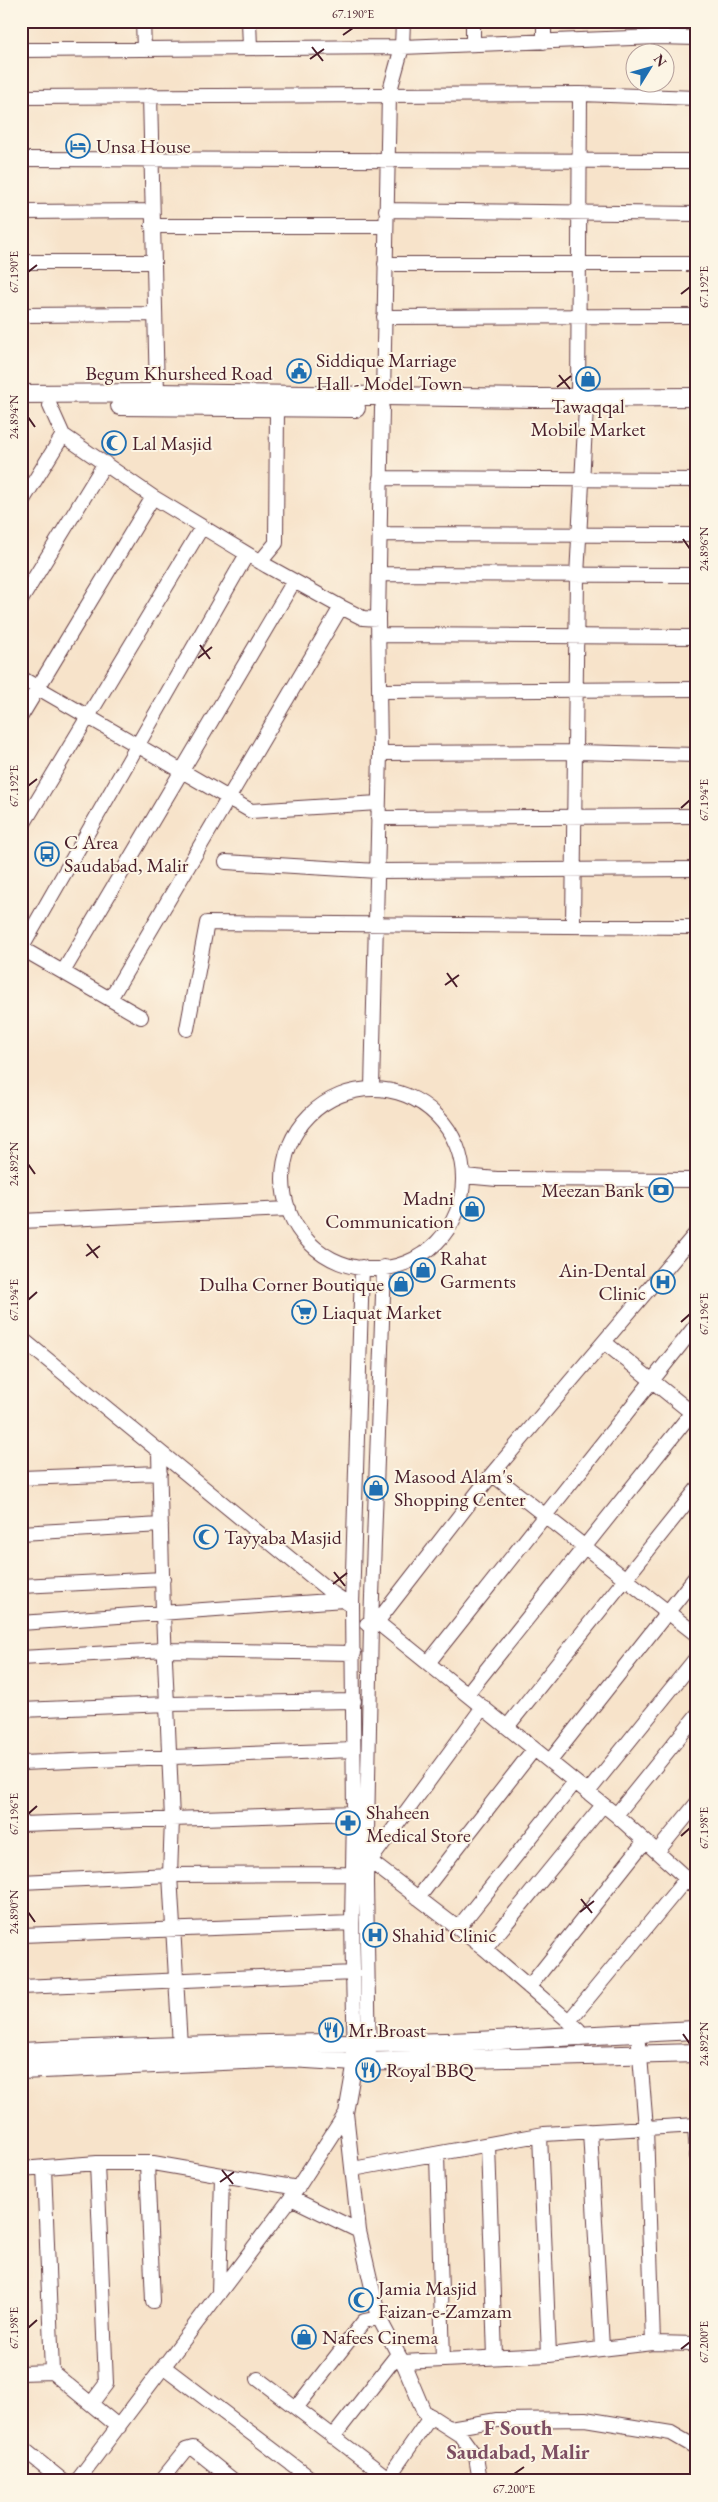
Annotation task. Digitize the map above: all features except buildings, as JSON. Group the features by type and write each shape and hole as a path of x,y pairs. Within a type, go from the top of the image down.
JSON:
{"main road":[{"name":"Begum Khursheed Road","path":"21,394 157,393 383,402 659,403 697,409"},
{"name":"Begum Khursheed Road","path":"659,403 697,397"},
{"name":"Begum Khursheed Road","path":"21,406 277,407 383,402"},
{"path":"21,2052 583,2036 697,2030"},
{"path":"21,2070 291,2058 362,2062 697,2053"}],"street":[{"path":"143,21 144,49"},
{"path":"249,21 250,48"},
{"path":"372,1088 380,753 378,619 385,226 389,94 402,47 403,21"},
{"path":"473,21 473,44"},
{"path":"544,21 544,42"},
{"path":"658,37 665,21"},
{"path":"21,50 402,47 658,37 697,38"},
{"path":"573,925 577,752 577,576 582,479 582,402 578,316 580,94"},
{"path":"21,97 580,94 697,98"},
{"path":"150,95 157,393"},
{"path":"21,159 697,161"},
{"path":"386,210 697,214"},
{"path":"21,212 152,211"},
{"path":"152,226 385,226"},
{"path":"21,262 153,262"},
{"path":"385,264 697,264"},
{"path":"21,315 154,314"},
{"path":"384,317 697,316"},
{"path":"50,406 63,435 153,497 246,554 340,607 363,618 378,619"},
{"path":"260,562 276,543 277,407"},
{"path":"21,504 63,435"},
{"path":"21,600 105,463"},
{"path":"380,478 697,480"},
{"path":"21,716 153,497"},
{"path":"21,828 202,526"},
{"path":"380,534 697,534"},
{"path":"140,1016 21,949 246,554"},
{"path":"379,574 577,576 697,574"},
{"path":"62,972 294,581"},
{"path":"110,999 340,607"},
{"path":"379,635 697,636"},
{"path":"21,678 251,811 378,803"},
{"path":"379,691 697,689"},
{"path":"380,753 577,752 697,755"},
{"path":"378,818 697,816"},
{"path":"226,862 377,871 697,869"},
{"path":"186,1029 207,923 697,927"},
{"path":"372,1088 398,1092 424,1104 445,1124 458,1148 464,1176 461,1201 455,1216 436,1244 416,1258 393,1267 384,1268 362,1267 343,1263 320,1251 301,1232 289,1209 283,1181 287,1153 299,1128 318,1107 343,1094 372,1088"},
{"path":"464,1176 497,1179 697,1180"},
{"path":"21,1221 289,1209"},
{"path":"374,1623 492,1474 697,1232"},
{"path":"362,1267 348,1603 354,1625 352,1923 354,1973 362,2043"},
{"path":"77,2481 295,2193 346,2114 362,2062 384,1268"},
{"path":"428,1663 697,1324"},
{"path":"21,1338 348,1603"},
{"path":"467,1694 585,1545 695,1412 604,1342"},
{"path":"160,1452 163,1614 172,1819 170,1874 175,1929 175,1980 180,2046"},
{"path":"21,1478 160,1474"},
{"path":"492,1474 585,1545 697,1635"},
{"path":"507,1727 697,1489"},
{"path":"21,1533 161,1526"},
{"path":"550,1761 697,1575"},
{"path":"21,1586 162,1580"},
{"path":"21,1623 348,1603"},
{"path":"354,1625 374,1623 428,1663 603,1804 694,1884 569,2021"},
{"path":"21,1658 165,1650 354,1653"},
{"path":"588,1792 697,1657"},
{"path":"21,1710 168,1704 354,1702"},
{"path":"368,1861 483,1707"},
{"path":"616,1815 697,1716"},
{"path":"418,1898 534,1749"},
{"path":"21,1762 353,1750"},
{"path":"458,1928 575,1782"},
{"path":"657,1852 697,1803"},
{"path":"485,1949 603,1804"},
{"path":"21,1824 354,1813"},
{"path":"529,1987 645,1841"},
{"path":"368,1861 485,1949 569,2021 583,2036"},
{"path":"21,1882 170,1874 352,1874"},
{"path":"21,1935 352,1923"},
{"path":"21,1987 354,1973"},
{"path":"638,2032 646,2128 653,2343"},
{"path":"346,2114 359,2231 379,2318 400,2358 424,2412 460,2435 476,2457 480,2481"},
{"path":"353,2169 540,2135 696,2125 697,2156"},
{"path":"590,2131 602,2348"},
{"path":"540,2135 549,2354"},
{"path":"488,2145 495,2357"},
{"path":"437,2155 443,2360"},
{"path":"21,2169 97,2162 147,2163 222,2175 295,2193 359,2231"},
{"path":"91,2404 106,2384 97,2162"},
{"path":"147,2163 154,2301"},
{"path":"44,2167 52,2372"},
{"path":"219,2294 222,2175"},
{"path":"296,2408 364,2321 379,2318"},
{"path":"400,2358 443,2360 549,2354 653,2343 697,2344"},
{"path":"333,2438 400,2358"},
{"path":"164,2367 314,2481"},
{"path":"21,2373 52,2372 119,2427"},
{"path":"258,2379 388,2478 431,2416"},
{"path":"450,2428 498,2420 585,2419 671,2433 697,2448"},
{"path":"21,2447 63,2481"},
{"path":"161,2481 186,2450 193,2448 234,2481"}],"place":[{"name":"Unsa House","path":"78,146"},
{"name":"Siddique Marriage Hall - Model Town","path":"299,371"},
{"name":"Tawaqqal Mobile Market","path":"588,379"},
{"name":"Lal Masjid","path":"114,443"},
{"name":"C Area Saudabad, Malir","path":"47,854"},
{"name":"Meezan Bank","path":"661,1190"},
{"name":"Madni Communication","path":"472,1209"},
{"name":"Rahat Garments","path":"423,1270"},
{"name":"Ain-Dental Clinic","path":"663,1282"},
{"name":"Dulha Corner Boutique","path":"401,1284"},
{"name":"Liaquat Market","path":"304,1312"},
{"name":"Masood Alam's Shopping Center","path":"376,1488"},
{"name":"Tayyaba Masjid","path":"206,1537"},
{"name":"Shaheen Medical Store","path":"348,1823"},
{"name":"Shahid Clinic","path":"375,1935"},
{"name":"Mr.Broast","path":"331,2030"},
{"name":"Royal BBQ","path":"368,2070"},
{"name":"Jamia Masjid Faizan-e-Zamzam","path":"361,2300"},
{"name":"Nafees Cinema","path":"304,2337"}],"district":[{"name":"F South Saudabad, Malir","path":"518,2439"}]}
